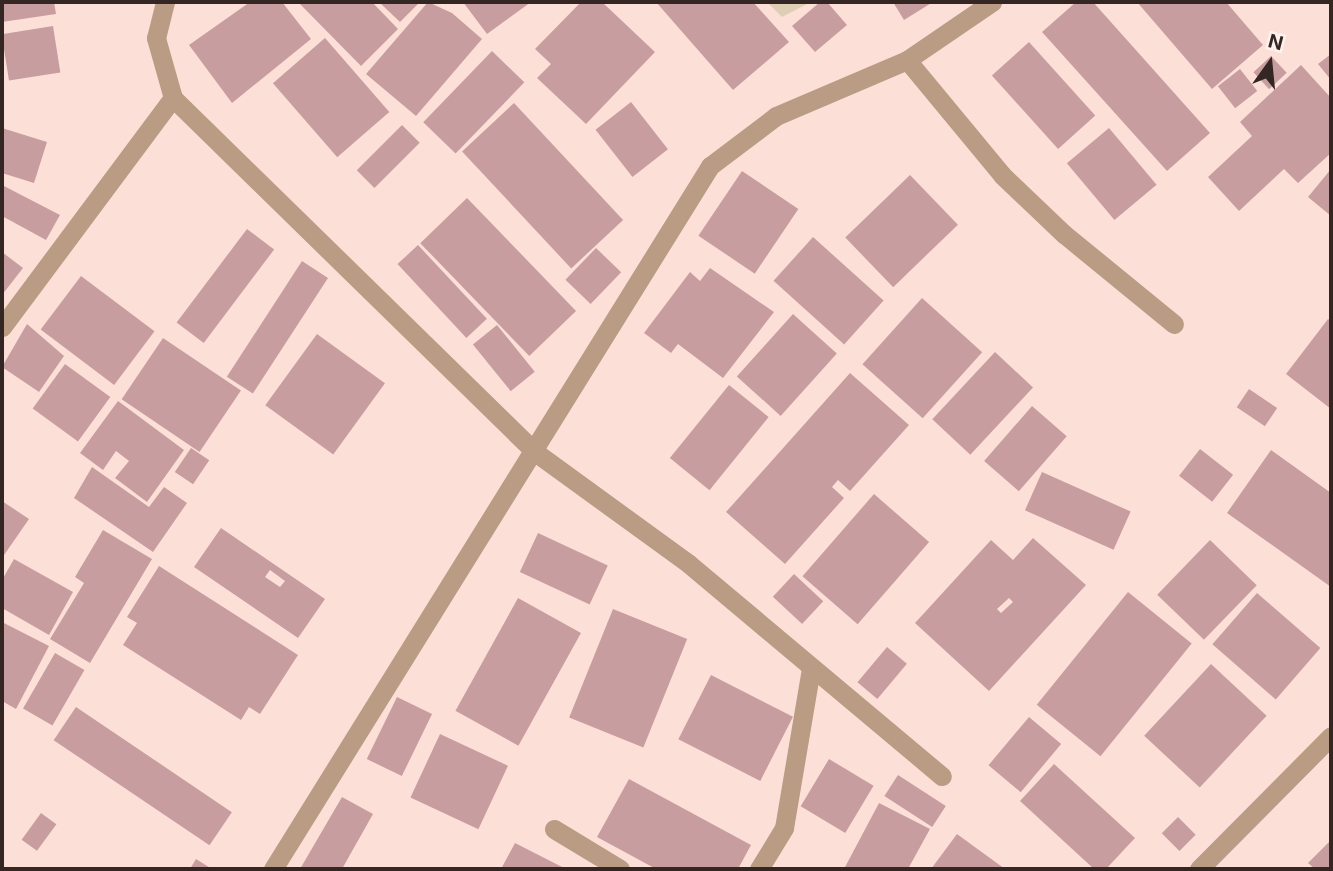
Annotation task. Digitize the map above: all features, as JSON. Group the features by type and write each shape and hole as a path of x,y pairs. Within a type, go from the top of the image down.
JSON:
{"street":[{"path":"165,2 156,37 173,98 536,452 689,565 942,776"},
{"path":"272,869 536,452 710,166 776,116 907,60 992,2"},
{"path":"907,60 1002,175 1064,234 1174,324"},
{"path":"2,327 173,98"},
{"path":"759,869 783,828 811,668"},
{"path":"1199,869 1331,736"},
{"path":"554,829 620,869"}],"shaded area":[{"path":"767,2 811,2 782,17"}],"building":[{"path":"2,2 54,2 56,14 2,22"},
{"path":"250,2 282,2 311,39 232,103 189,45"},
{"path":"298,2 372,2 398,29 361,66"},
{"path":"379,2 420,2 400,22"},
{"path":"428,2 452,13 482,39 416,116 366,74"},
{"path":"463,2 531,2 487,34"},
{"path":"581,2 602,2 655,52 586,124 537,78 551,64 535,49"},
{"path":"656,2 753,2 789,42 733,90"},
{"path":"820,2 827,2 847,25 815,52 792,26"},
{"path":"893,2 933,2 904,20"},
{"path":"1076,2 1093,2 1210,133 1167,171 1042,32"},
{"path":"1137,2 1226,2 1263,45 1212,89"},
{"path":"53,26 60,72 9,81 2,34"},
{"path":"325,38 389,112 337,157 273,83"},
{"path":"1029,42 1095,116 1058,149 992,75"},
{"path":"492,51 524,82 456,153 423,122"},
{"path":"1331,54 1331,80 1318,64"},
{"path":"1271,56 1287,73 1269,89 1253,72"},
{"path":"1301,65 1331,98 1331,153 1298,183 1284,169 1239,211 1208,177 1252,136 1240,122"},
{"path":"1240,69 1257,91 1235,108 1218,86"},
{"path":"631,102 668,149 632,177 596,130"},
{"path":"514,103 623,220 571,268 462,151"},
{"path":"402,125 420,143 374,188 357,170"},
{"path":"2,128 47,142 34,183 2,173"},
{"path":"1109,128 1157,185 1114,220 1067,163"},
{"path":"1331,169 1331,216 1308,197"},
{"path":"742,171 798,209 755,274 698,236"},
{"path":"910,175 958,225 893,287 845,238"},
{"path":"2,185 60,215 46,240 2,216"},
{"path":"467,198 576,311 529,356 420,243"},
{"path":"247,229 274,249 204,343 177,322"},
{"path":"813,237 884,301 844,344 774,281"},
{"path":"418,245 487,319 466,338 398,264"},
{"path":"596,248 621,272 591,304 565,280"},
{"path":"2,252 23,268 2,295"},
{"path":"302,261 328,278 253,394 227,377"},
{"path":"710,268 774,312 723,378 678,344 671,353 644,333 690,272 700,281"},
{"path":"81,276 154,331 114,385 41,330"},
{"path":"922,298 982,352 923,418 862,364"},
{"path":"793,314 837,353 781,416 737,376"},
{"path":"1328,319 1331,321 1331,409 1286,374"},
{"path":"27,324 64,356 39,392 2,367"},
{"path":"497,325 535,372 511,391 473,345"},
{"path":"317,334 385,383 333,455 265,405"},
{"path":"163,338 241,391 200,452 122,399"},
{"path":"995,352 1033,387 970,455 932,419"},
{"path":"65,364 110,397 78,441 33,408"},
{"path":"850,373 909,425 850,491 838,480 832,487 844,498 785,564 726,512"},
{"path":"729,385 769,417 709,490 670,458"},
{"path":"1249,389 1277,408 1265,426 1237,407"},
{"path":"118,401 184,450 147,502 115,478 129,461 116,451 103,470 80,453"},
{"path":"1032,406 1067,436 1019,491 984,461"},
{"path":"191,448 209,460 193,484 175,472"},
{"path":"1200,449 1233,475 1212,502 1179,476"},
{"path":"1271,450 1331,493 1331,587 1227,513"},
{"path":"92,467 149,507 164,487 187,503 153,552 74,498"},
{"path":"1042,472 1131,511 1114,550 1025,510"},
{"path":"874,494 929,542 858,624 802,576"},
{"path":"2,501 29,519 2,558"},
{"path":"221,528 325,599 298,638 194,567","holes":["270,570 285,581 280,587 265,577"]},
{"path":"103,530 152,559 90,663 50,639 84,583 75,577"},
{"path":"538,533 608,566 590,605 520,572"},
{"path":"1033,538 1086,585 989,691 915,623 991,540 1013,560","holes":["1009,598 1013,602 1001,613 997,609"]},
{"path":"1210,540 1257,585 1204,640 1157,595"},
{"path":"14,559 73,592 49,635 2,608 2,580"},
{"path":"159,566 298,655 260,714 249,707 241,720 123,645 137,623 127,617"},
{"path":"794,574 823,601 802,624 773,597"},
{"path":"1128,592 1192,644 1100,756 1037,705"},
{"path":"1257,593 1320,648 1276,699 1212,644"},
{"path":"518,598 581,633 518,746 455,711"},
{"path":"613,609 687,639 643,747 569,717"},
{"path":"2,622 49,646 16,709 2,701"},
{"path":"887,647 907,664 877,699 857,682"},
{"path":"55,653 84,670 52,725 23,708"},
{"path":"1211,664 1267,716 1200,788 1144,736"},
{"path":"711,675 793,717 760,781 678,739"},
{"path":"397,697 432,714 402,776 367,759"},
{"path":"76,707 232,812 209,845 54,740"},
{"path":"1029,717 1061,744 1021,792 989,765"},
{"path":"440,734 508,766 478,829 410,797"},
{"path":"829,759 874,786 845,833 801,806"},
{"path":"1054,764 1135,838 1106,869 1094,869 1020,801"},
{"path":"898,775 946,806 932,827 884,796"},
{"path":"629,779 751,845 738,869 656,869 597,837"},
{"path":"342,797 373,814 342,869 300,869"},
{"path":"879,803 930,829 908,869 844,869"},
{"path":"41,813 56,824 37,851 22,840"},
{"path":"1178,817 1196,835 1179,851 1162,833"},
{"path":"957,834 1005,869 931,869"},
{"path":"1331,840 1331,869 1315,869 1308,863"},
{"path":"515,843 566,869 501,869"},
{"path":"196,859 212,869 190,869"}]}
